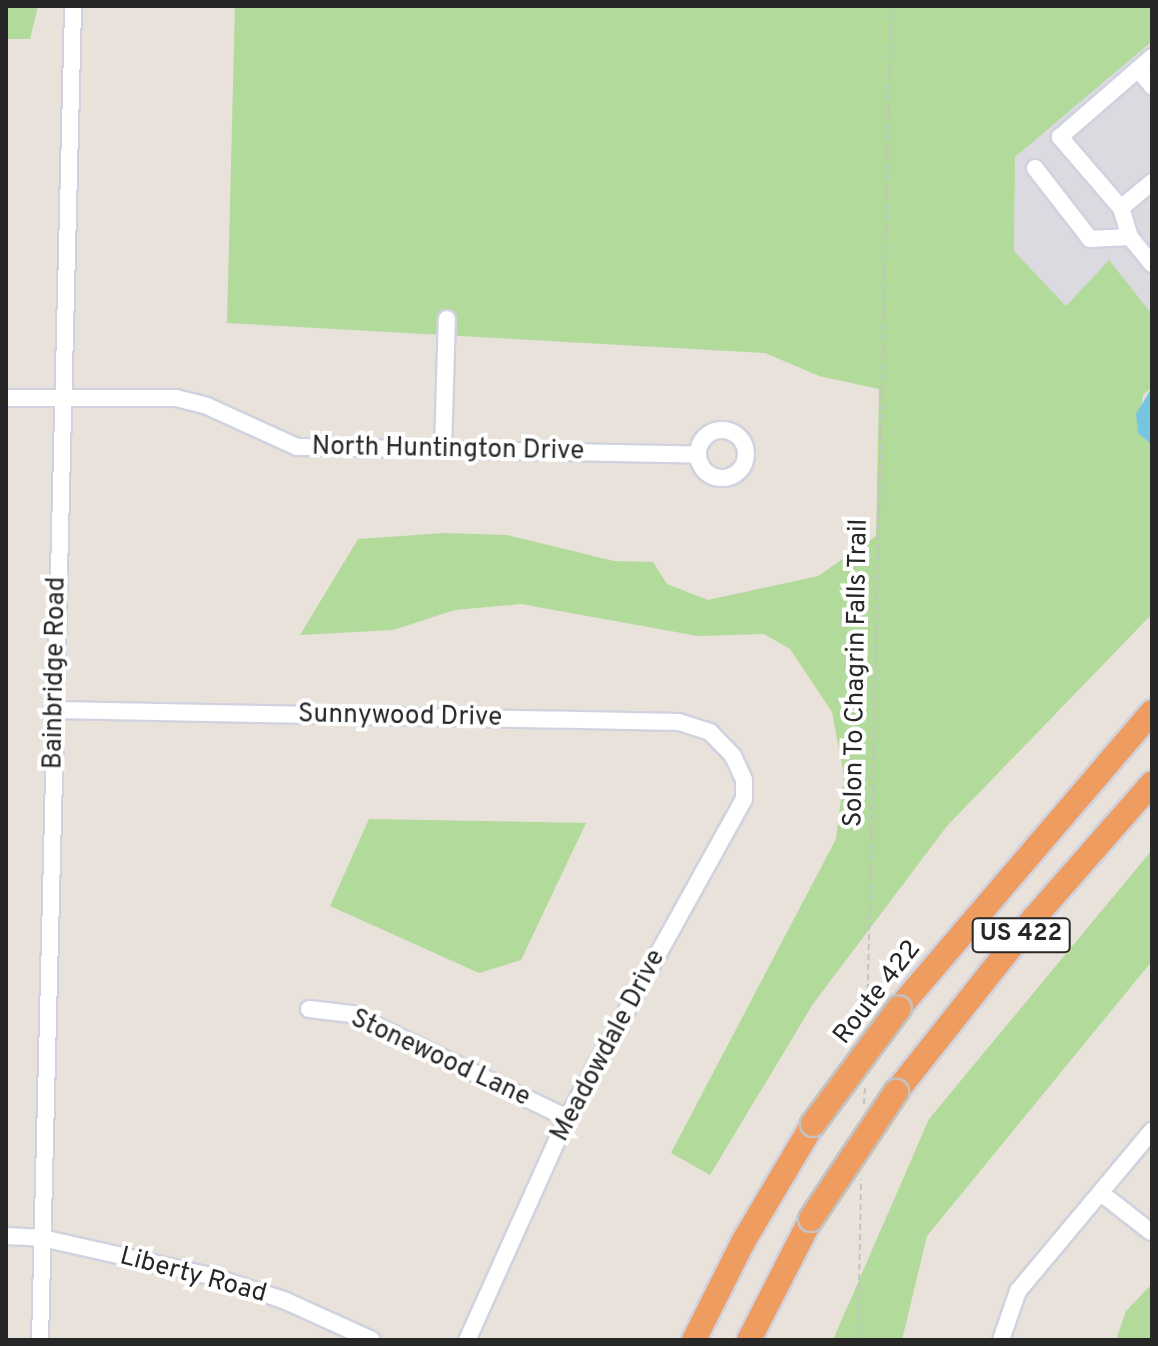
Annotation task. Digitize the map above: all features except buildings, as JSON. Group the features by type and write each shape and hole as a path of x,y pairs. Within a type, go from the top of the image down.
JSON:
{"highway":[{"name":"Route 422","path":"694,1340 743,1242 813,1124 899,1008 1152,712"},
{"name":"US 422","path":"749,1340 811,1219 896,1092 1034,918 1152,783"}],"street":[{"name":"Bainbridge Road","path":"40,1340 73,6"},
{"path":"1152,57 1060,137 1121,208 1130,237 1152,264"},
{"path":"1138,69 1152,86"},
{"path":"1035,168 1090,239 1130,237"},
{"path":"1121,208 1152,182"},
{"path":"443,450 447,319"},
{"name":"North Huntington Drive","path":"6,398 176,398 207,406 297,447 698,455"},
{"name":"Sunnywood Drive","path":"55,710 679,722 710,732 733,756"},
{"name":"Meadowdale Drive","path":"467,1340 567,1118 744,799 744,780 733,756"},
{"name":"Stonewood Lane","path":"309,1009 352,1014 567,1118"},
{"path":"1001,1340 1018,1291 1152,1131"},
{"path":"1101,1193 1151,1232"},
{"name":"Liberty Road","path":"6,1236 42,1238 211,1276 286,1301 372,1340"}],"path":[{"name":"Solon To Chagrin Falls Trail","path":"867,1021 891,6"},
{"path":"864,1115 865,1084"},
{"path":"858,1340 861,1177"}],"shaded area":[{"path":"1152,6 1152,314 1109,260 1066,306 1014,251 1016,103"}],"green space":[{"path":"38,6 30,39 6,39 6,8"},
{"path":"235,6 1152,6 1152,41 1015,157 1014,251 1066,306 1109,260 1152,314 1152,387 1143,395 1138,433 1152,445 1152,614 947,826 813,1004 710,1175 671,1153 836,839 844,776 832,712 790,649 764,634 698,636 521,604 455,610 393,630 300,635 358,539 445,533 507,535 614,561 653,562 667,584 708,600 818,576 876,536 879,389 819,376 765,353 227,323"},
{"path":"369,819 586,823 521,960 479,973 330,906"},
{"path":"1152,850 1152,961 927,1236 902,1340 833,1340 929,1119"},
{"path":"1152,1284 1152,1338 1116,1340 1126,1311"}],"water":[{"path":"1152,387 1152,445 1138,433 1136,414"}]}
